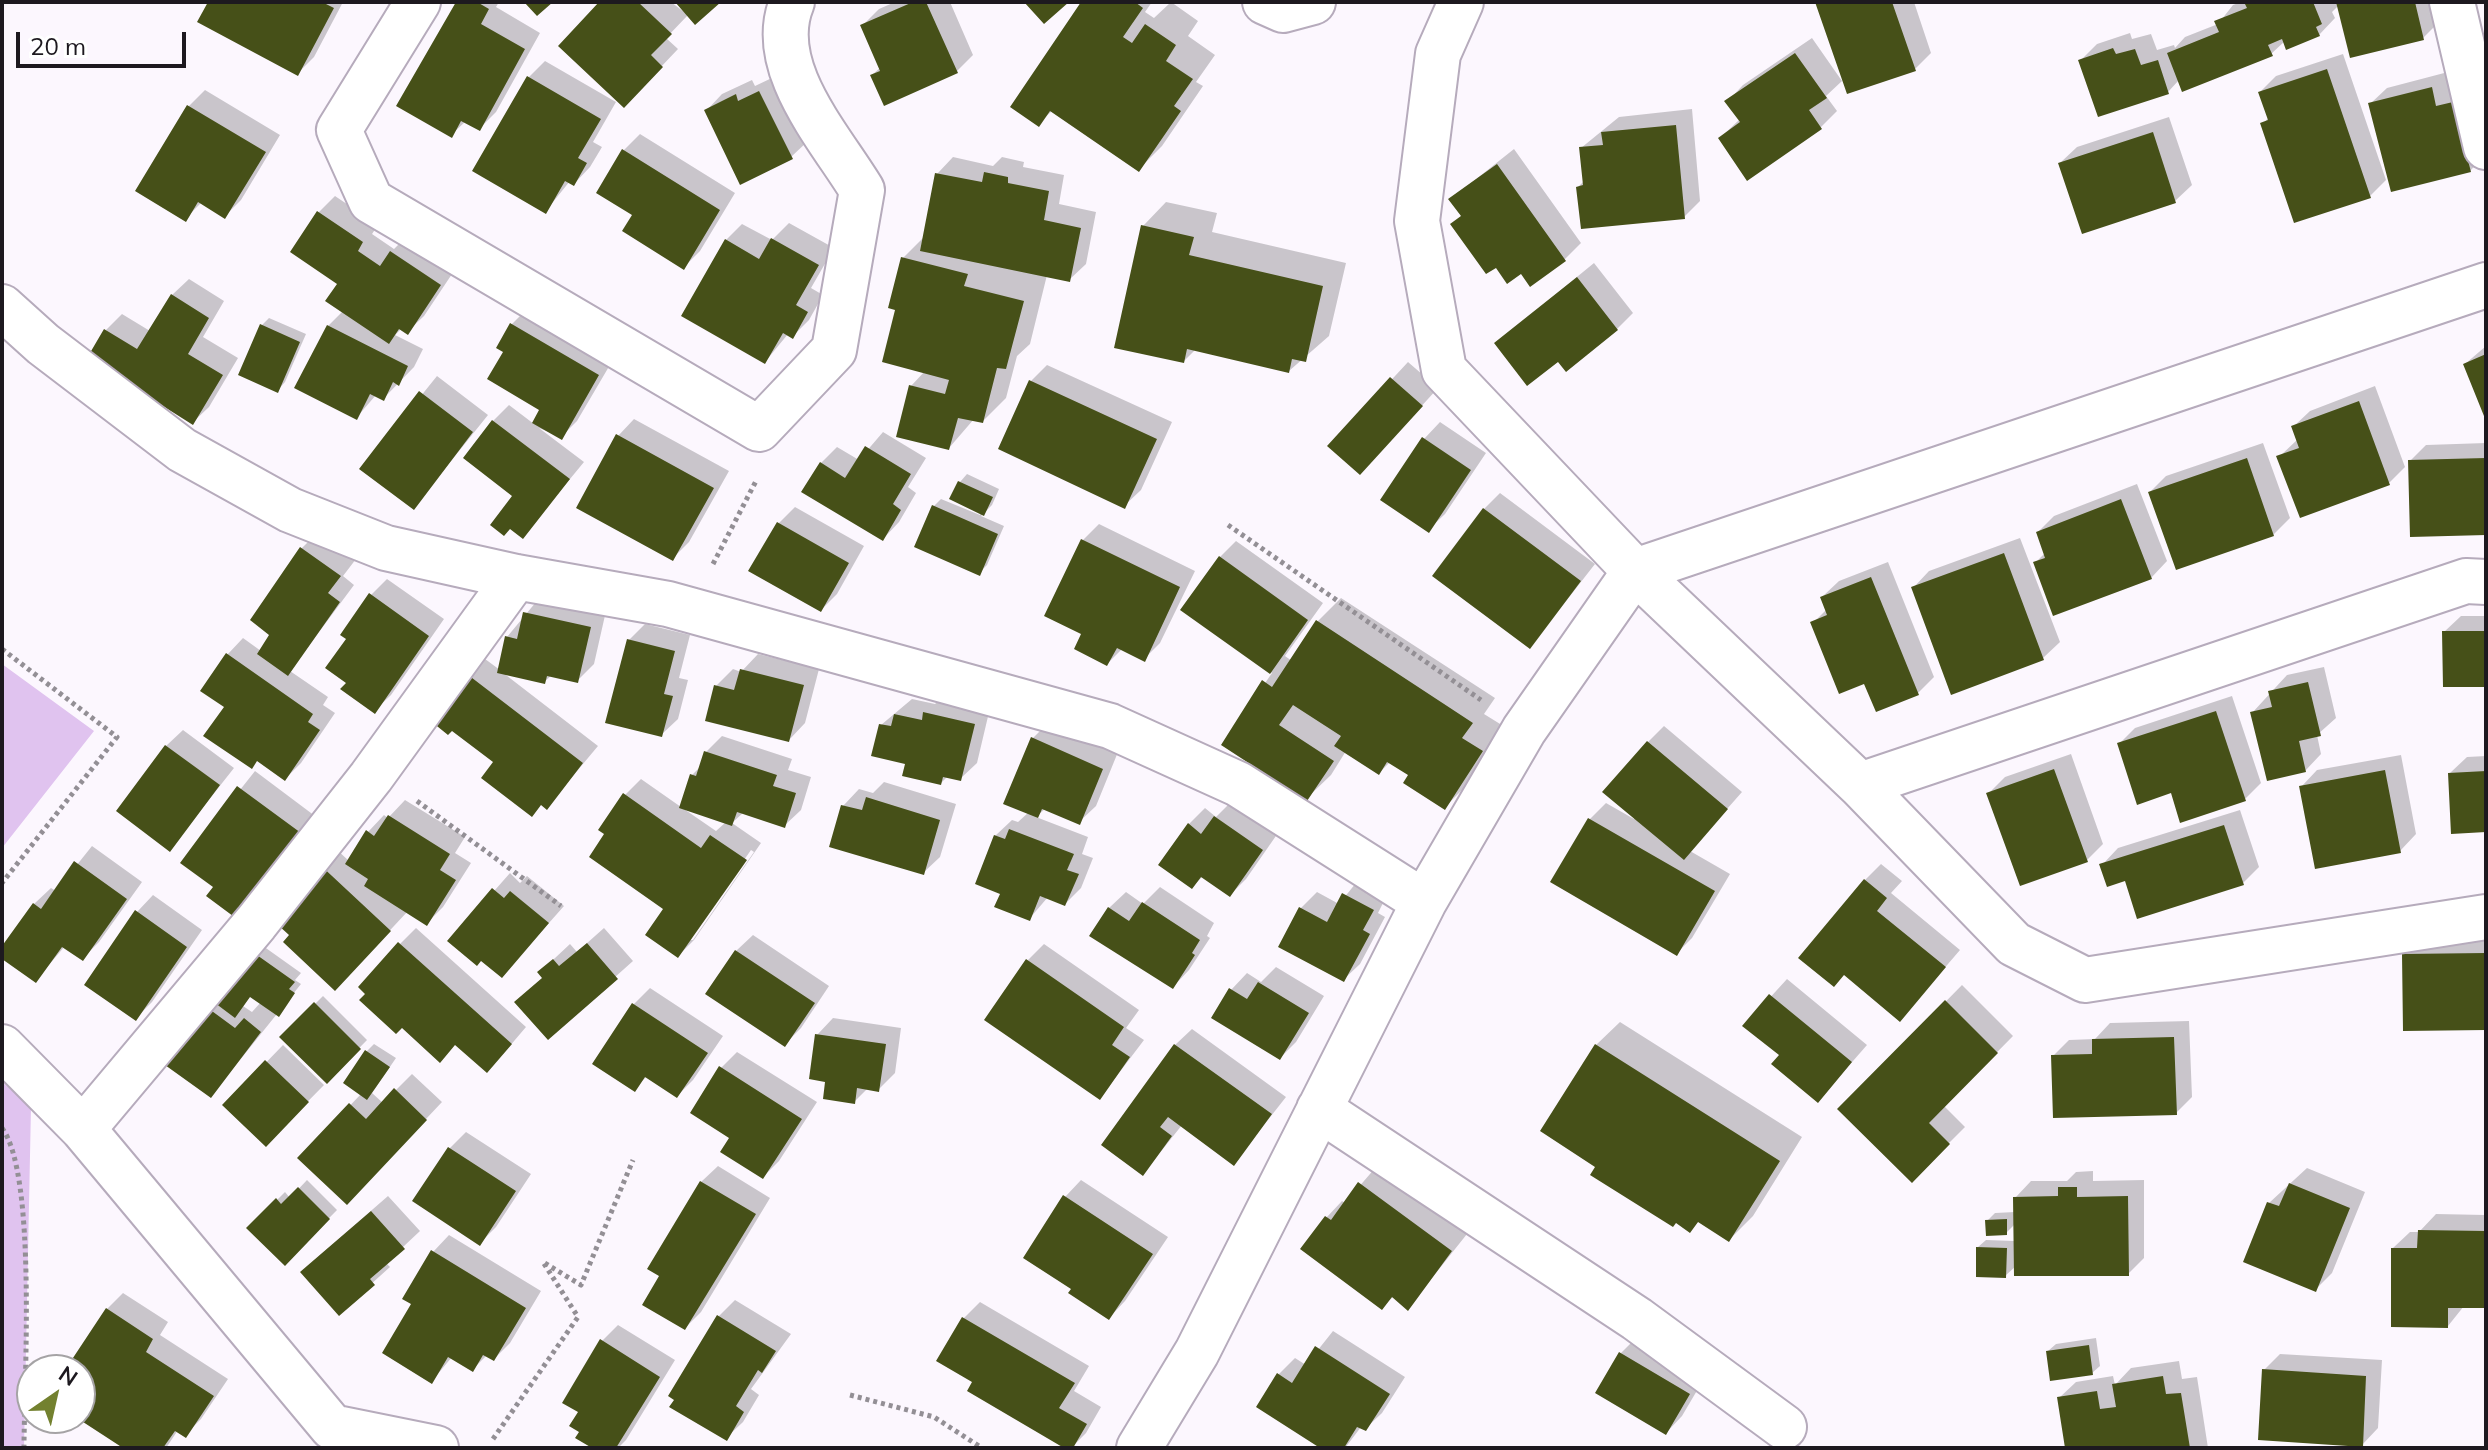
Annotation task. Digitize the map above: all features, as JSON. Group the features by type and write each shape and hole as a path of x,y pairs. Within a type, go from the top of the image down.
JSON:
{"street":[{"path":"418,2 339,130 371,201 759,429 834,350 862,190 792,77 784,20 792,2"},
{"path":"1265,2 1283,10 1313,2"},
{"path":"1461,2 1438,54 1417,221 1444,370 1635,571 1860,785 2014,944 2085,980 2486,917"},
{"path":"2452,2 2486,147"},
{"path":"1139,1448 1197,1352 1424,902 1524,730 1635,571 2486,285"},
{"path":"2,307 43,344 182,450 290,510 386,548 516,577 668,604 1110,726 1238,784 1424,902"},
{"path":"83,1129 256,923 375,770 516,577"},
{"path":"1860,785 2466,581 2486,582"},
{"path":"2,1047 83,1129 325,1438 436,1448"},
{"path":"1319,1109 1637,1319 1784,1427"}],"path":[{"path":"708,573 757,478"},
{"path":"1228,525 1524,730"},
{"path":"2,649 117,737 2,883"},
{"path":"375,770 561,906"},
{"path":"2,1128 12,1141 25,1235 24,1448"},
{"path":"493,1439 578,1317 543,1262 581,1285 633,1160"},
{"path":"850,1395 934,1417 982,1448"}],"shaded area":[{"path":"2,664 94,731 2,848"},
{"path":"2,1082 31,1107 26,1354 16,1354 16,1434 24,1434 24,1448 2,1448"}],"building":[{"path":"208,2 322,2 334,8 298,76 197,22"},
{"path":"456,2 477,2 489,9 481,24 525,49 480,131 461,121 452,138 396,106"},
{"path":"524,2 553,2 537,16"},
{"path":"599,2 638,2 672,34 651,55 663,67 624,108 558,46"},
{"path":"675,2 721,2 695,25"},
{"path":"913,2 926,2 958,73 884,106 870,75 880,71 860,25"},
{"path":"1024,2 1069,2 1044,24"},
{"path":"1081,2 1135,2 1143,8 1123,37 1132,43 1145,24 1176,45 1166,61 1193,79 1174,106 1181,111 1139,172 1050,111 1039,127 1010,107"},
{"path":"1815,2 1892,2 1916,71 1847,94"},
{"path":"2244,2 2313,2 2322,24 2316,27 2320,36 2286,50 2282,39 2268,45 2273,56 2182,92 2167,53 2219,32 2214,21 2247,8"},
{"path":"2336,2 2415,2 2424,40 2350,58"},
{"path":"2113,48 2116,54 2135,49 2141,65 2158,60 2169,94 2098,117 2078,60"},
{"path":"1795,53 1827,98 1809,110 1822,129 1747,181 1718,138 1740,122 1724,101"},
{"path":"2327,69 2371,198 2294,223 2260,123 2268,120 2258,92"},
{"path":"527,76 601,119 578,158 587,163 574,186 565,181 546,214 472,171"},
{"path":"2432,87 2436,106 2453,102 2471,172 2391,192 2368,103"},
{"path":"759,91 793,159 740,185 704,110 736,94 738,101"},
{"path":"187,105 266,152 225,219 198,202 186,222 135,191"},
{"path":"1676,125 1685,219 1581,229 1576,187 1583,185 1579,147 1603,145 1601,132"},
{"path":"2153,132 2176,203 2082,234 2058,163"},
{"path":"622,149 720,210 684,270 622,231 632,215 596,193"},
{"path":"1497,164 1566,261 1530,287 1521,274 1507,284 1496,268 1486,274 1450,224 1461,216 1448,199"},
{"path":"984,172 1008,177 1008,183 1049,191 1044,220 1081,228 1070,282 920,251 935,173 982,182"},
{"path":"317,211 363,242 358,251 380,266 390,251 441,285 408,335 399,329 389,344 325,301 337,284 290,252"},
{"path":"1141,225 1194,237 1189,255 1323,286 1306,362 1292,359 1289,373 1187,349 1184,363 1114,348"},
{"path":"771,238 819,265 796,305 808,312 793,339 783,333 765,364 681,316 725,239 759,259"},
{"path":"901,257 968,274 964,286 1024,301 1006,369 997,368 983,423 958,418 949,450 896,437 909,385 945,394 949,380 882,362 895,310 888,308"},
{"path":"1577,277 1618,330 1566,372 1558,362 1527,386 1494,343"},
{"path":"171,294 209,318 188,354 223,375 193,425 87,358 104,329 137,349"},
{"path":"510,323 599,375 562,440 532,423 539,410 487,379 503,352 496,348"},
{"path":"260,324 300,342 278,393 238,375"},
{"path":"327,325 408,366 399,386 393,382 384,401 370,394 357,420 294,388"},
{"path":"2486,354 2486,421 2463,364"},
{"path":"1390,377 1423,406 1360,475 1327,446"},
{"path":"1029,380 1157,439 1125,509 998,449"},
{"path":"419,391 473,432 414,510 359,469"},
{"path":"2359,401 2390,485 2300,518 2276,456 2299,448 2291,426"},
{"path":"492,420 570,479 523,539 510,529 504,536 490,525 512,496 463,458"},
{"path":"616,434 714,488 673,561 576,508"},
{"path":"1422,437 1471,470 1429,533 1380,500"},
{"path":"865,446 911,474 893,504 901,510 883,541 801,492 820,462 845,478"},
{"path":"2247,458 2274,536 2176,570 2148,492"},
{"path":"2486,458 2486,535 2410,537 2408,460"},
{"path":"958,481 993,497 984,516 949,499"},
{"path":"2121,499 2152,579 2053,616 2033,562 2045,558 2036,532"},
{"path":"932,505 998,534 980,576 914,547"},
{"path":"1483,508 1581,581 1530,649 1432,576"},
{"path":"777,522 849,563 821,612 748,571"},
{"path":"1081,539 1180,587 1145,662 1117,648 1107,666 1074,649 1081,634 1044,616"},
{"path":"300,547 341,576 328,593 340,602 288,676 257,654 269,635 250,620"},
{"path":"2004,553 2044,660 1951,695 1911,587"},
{"path":"1219,556 1308,620 1270,674 1180,610"},
{"path":"1871,577 1919,695 1876,712 1864,684 1839,694 1810,622 1827,615 1820,597"},
{"path":"369,593 429,636 375,714 340,689 346,683 325,668 346,639 340,635"},
{"path":"523,612 591,627 578,683 547,676 545,684 497,673 505,636 517,639"},
{"path":"1316,620 1473,723 1462,738 1483,751 1445,810 1403,783 1408,775 1387,762 1379,775 1334,746 1341,736 1293,705 1279,725 1334,761 1307,801 1221,745 1262,680 1272,687"},
{"path":"2442,631 2486,631 2486,687 2443,687"},
{"path":"627,639 675,651 664,694 673,696 662,737 605,723"},
{"path":"226,653 313,714 308,722 320,730 285,781 257,761 252,769 203,736 224,707 200,691"},
{"path":"740,669 804,685 789,742 705,721 714,685 734,690"},
{"path":"463,671 583,763 547,810 541,805 532,817 481,778 493,762 452,731 448,735 427,718"},
{"path":"2308,682 2321,736 2299,741 2306,772 2267,781 2250,712 2272,707 2268,691"},
{"path":"2216,711 2246,801 2180,823 2171,793 2137,805 2117,743"},
{"path":"923,712 975,724 961,781 943,777 941,785 902,776 905,764 871,756 879,724 891,726 894,714 922,720"},
{"path":"1031,737 1103,769 1080,825 1042,809 1038,818 1003,804"},
{"path":"1647,741 1728,809 1684,860 1602,792"},
{"path":"165,745 220,785 170,852 116,811"},
{"path":"704,751 777,775 773,786 796,793 785,828 737,812 732,826 679,808 690,774 696,776"},
{"path":"2054,769 2088,862 2020,886 1986,793"},
{"path":"2385,770 2401,853 2315,869 2299,786"},
{"path":"2486,771 2486,832 2451,834 2448,773"},
{"path":"237,786 301,833 237,919 206,896 213,887 180,863"},
{"path":"623,793 701,848 710,835 747,860 678,958 645,935 663,909 589,857 604,834 598,830"},
{"path":"866,797 940,820 924,875 829,847 841,805 862,810"},
{"path":"388,815 450,854 440,870 456,880 427,926 364,886 368,879 345,864 366,830 374,836"},
{"path":"1214,816 1263,850 1230,897 1201,877 1192,889 1158,865 1188,823 1201,834"},
{"path":"1588,818 1715,891 1677,956 1550,882"},
{"path":"2224,825 2244,885 2137,919 2125,881 2107,887 2099,864"},
{"path":"1009,829 1074,854 1067,870 1079,874 1065,906 1040,896 1030,921 994,907 1000,894 975,884 994,835 1005,839"},
{"path":"74,861 127,899 83,961 62,947 36,983 2,959 2,946 33,903 41,909"},
{"path":"317,862 391,931 335,991 283,942 289,935 278,925"},
{"path":"1864,879 1887,898 1877,911 1946,967 1900,1022 1844,975 1834,987 1798,958"},
{"path":"492,888 504,898 510,891 549,923 502,978 481,961 477,966 447,941"},
{"path":"1342,893 1374,910 1363,930 1370,934 1344,982 1278,947 1299,907 1327,922"},
{"path":"1142,902 1200,940 1192,953 1195,955 1173,989 1089,936 1108,907 1129,921"},
{"path":"135,910 187,947 136,1021 84,985"},
{"path":"398,942 512,1044 487,1073 455,1045 440,1063 402,1028 396,1034 359,1000 365,994 358,987"},
{"path":"587,943 618,979 548,1040 514,1002 542,978 537,972 553,959 559,966"},
{"path":"247,948 295,982 289,989 295,993 279,1017 250,997 235,1018 211,1000"},
{"path":"735,950 815,1003 785,1047 705,994"},
{"path":"2486,953 2486,1030 2403,1031 2402,954"},
{"path":"1026,959 1124,1027 1112,1045 1130,1057 1100,1100 984,1020"},
{"path":"1258,982 1309,1013 1280,1060 1211,1018 1229,988 1247,999"},
{"path":"1769,994 1852,1062 1818,1103 1771,1064 1779,1055 1742,1026"},
{"path":"1945,1000 1998,1053 1929,1123 1950,1144 1912,1183 1837,1109"},
{"path":"314,1002 361,1049 327,1084 279,1037"},
{"path":"201,1003 235,1028 244,1018 261,1032 211,1098 158,1060"},
{"path":"632,1003 708,1053 677,1098 645,1077 635,1092 592,1064"},
{"path":"815,1034 886,1044 879,1092 857,1088 855,1104 823,1099 825,1082 809,1079"},
{"path":"2174,1037 2177,1115 2053,1118 2051,1055 2092,1054 2092,1039"},
{"path":"1174,1044 1272,1114 1234,1166 1168,1117 1160,1127 1172,1136 1143,1176 1101,1145"},
{"path":"1595,1044 1780,1161 1729,1242 1698,1222 1690,1233 1676,1223 1673,1227 1590,1175 1595,1167 1540,1131"},
{"path":"365,1050 390,1067 367,1100 343,1083"},
{"path":"265,1060 309,1102 266,1147 222,1105"},
{"path":"719,1066 802,1119 763,1179 720,1152 729,1138 690,1113"},
{"path":"394,1088 427,1120 347,1205 297,1158 349,1103 366,1119"},
{"path":"448,1147 516,1191 480,1246 412,1201"},
{"path":"700,1181 756,1214 685,1330 642,1305 659,1276 647,1269"},
{"path":"1358,1182 1452,1251 1408,1311 1392,1297 1382,1310 1300,1249 1325,1216 1331,1220"},
{"path":"2289,1183 2350,1208 2316,1292 2243,1262 2267,1202 2279,1206"},
{"path":"298,1187 330,1219 285,1266 246,1228 276,1198 281,1204"},
{"path":"2058,1187 2077,1187 2077,1197 2128,1196 2129,1276 2014,1276 2013,1197 2058,1196"},
{"path":"1063,1195 1153,1254 1109,1320 1068,1293 1071,1289 1023,1258"},
{"path":"371,1211 405,1249 370,1279 375,1285 339,1316 300,1272"},
{"path":"2007,1219 2007,1235 1986,1236 1985,1220"},
{"path":"2418,1230 2486,1231 2486,1308 2448,1308 2448,1328 2391,1327 2391,1248 2417,1248"},
{"path":"1976,1247 2007,1248 2006,1278 1976,1277"},
{"path":"431,1250 526,1308 494,1361 483,1355 473,1372 448,1357 432,1384 382,1353 411,1304 402,1299"},
{"path":"106,1308 153,1339 146,1352 214,1396 186,1438 175,1431 163,1448 123,1448 96,1430 96,1354 76,1354"},
{"path":"717,1315 776,1351 762,1373 758,1370 736,1406 744,1412 727,1441 669,1407 674,1400 668,1396"},
{"path":"962,1317 1075,1383 1059,1408 1087,1424 1073,1448 1064,1448 967,1391 972,1382 936,1361"},
{"path":"600,1339 660,1377 616,1448 592,1448 575,1438 579,1432 569,1426 578,1412 562,1403"},
{"path":"2089,1345 2093,1375 2050,1381 2046,1351"},
{"path":"1315,1346 1390,1394 1366,1431 1357,1427 1344,1448 1320,1448 1256,1407 1277,1373 1292,1383"},
{"path":"1619,1352 1690,1394 1666,1435 1595,1393"},
{"path":"2262,1369 2366,1376 2363,1447 2258,1440"},
{"path":"2163,1376 2166,1394 2181,1393 2190,1448 2065,1448 2057,1397 2097,1391 2100,1409 2116,1407 2112,1384"}]}
